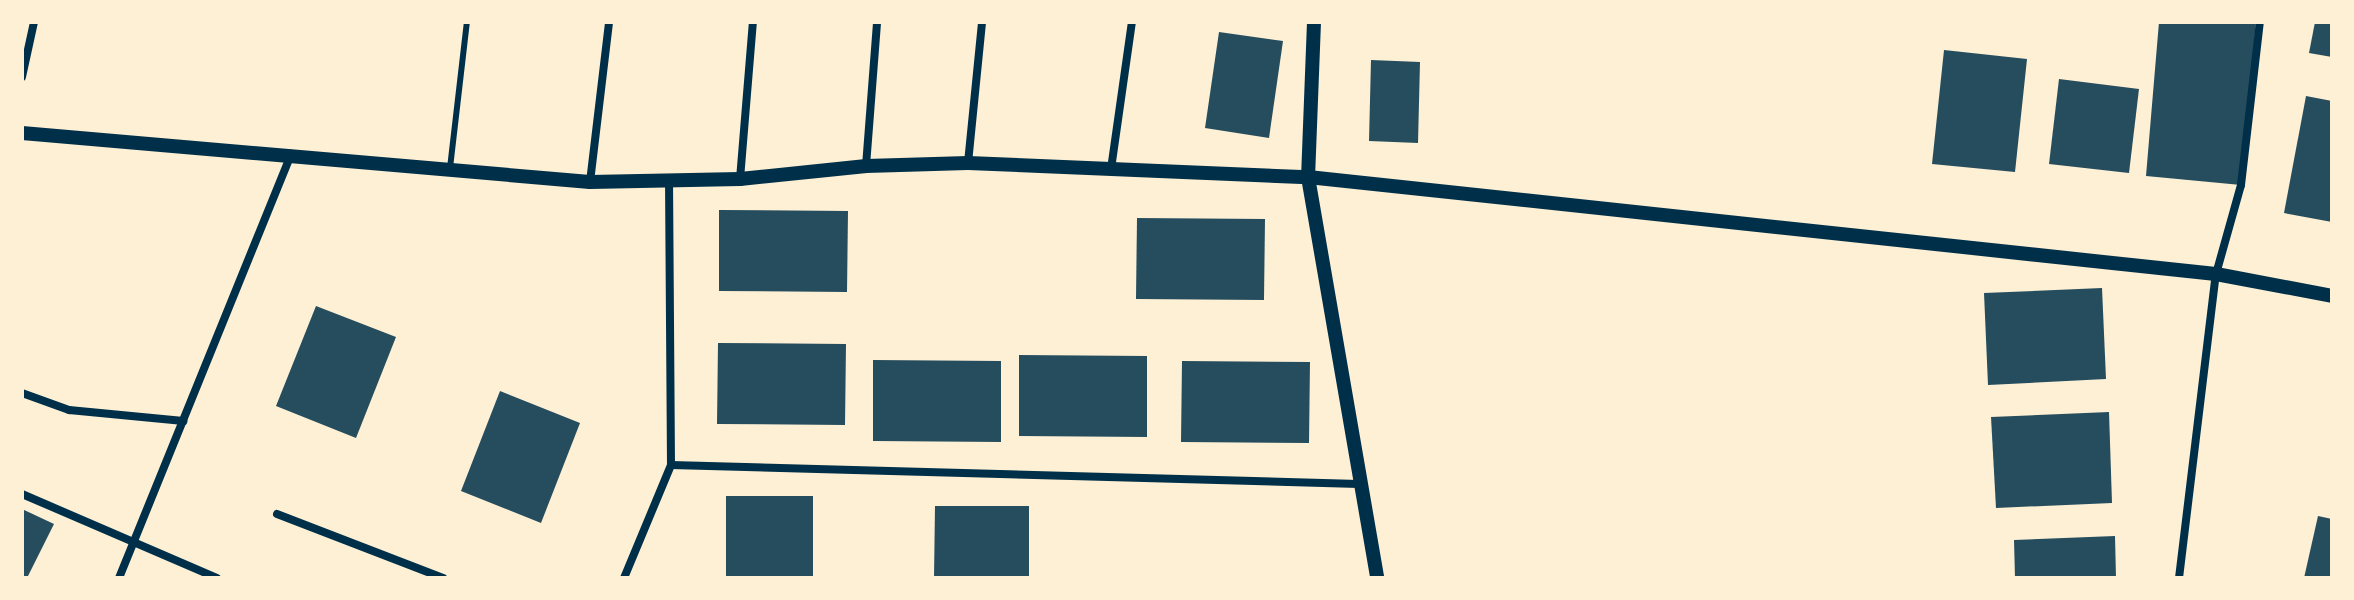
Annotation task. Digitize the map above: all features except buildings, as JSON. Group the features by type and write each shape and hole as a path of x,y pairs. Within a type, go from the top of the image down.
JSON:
{"street":[{"path":"22,77 34,22"},
{"path":"590,182 609,22"},
{"path":"740,179 753,22"},
{"path":"866,166 877,22"},
{"path":"968,163 982,22"},
{"path":"1111,169 1132,22"},
{"path":"1314,22 1308,177 1377,578"},
{"path":"2179,578 2216,274 2241,185 2260,22"},
{"path":"22,133 291,153 590,182 669,178 740,179 866,166 968,163 1308,177 2216,274 2332,296"},
{"path":"119,578 291,153"},
{"path":"624,578 671,465 669,178"},
{"path":"22,393 69,410 183,421"},
{"path":"671,465 1359,484"},
{"path":"22,494 217,578"},
{"path":"277,514 443,578"}],"lane":[{"path":"450,168 467,22"}]}
